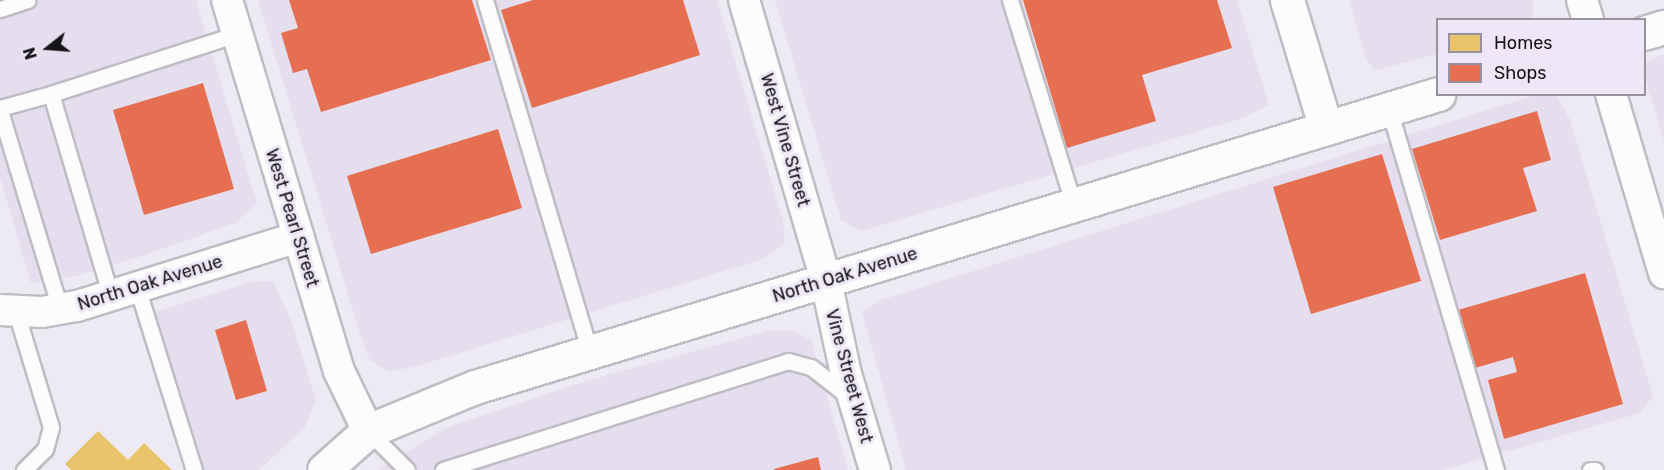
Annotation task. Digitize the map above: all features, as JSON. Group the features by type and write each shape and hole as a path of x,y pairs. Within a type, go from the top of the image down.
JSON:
{"main road":[{"path":"1287,0 1326,128"},
{"path":"1646,32 1664,27"},
{"name":"North Oak Avenue","path":"324,470 368,431 475,387 1436,95"}],"street":[{"name":"West Pearl Street","path":"227,0 339,371 368,431"},
{"name":"West Vine Street","path":"744,0 826,281"},
{"path":"1582,0 1587,18"},
{"path":"1612,96 1664,273"},
{"name":"North Oak Avenue","path":"5,308 60,309 124,292 298,237"},
{"name":"Vine Street West","path":"826,281 853,399 875,470"}],"lane":[{"path":"0,9 28,0"},
{"path":"485,0 590,352"},
{"path":"1010,0 1074,205"},
{"path":"60,309 0,110 237,34"},
{"path":"51,94 124,292 194,470"},
{"path":"1389,109 1497,470"},
{"path":"5,308 51,427 45,449 24,470"},
{"path":"443,470 788,362 810,367 853,399"},
{"path":"368,431 407,470"},
{"path":"1590,470 1595,470"}],"shaded area":[{"path":"0,0 196,0 257,204 235,223 145,255 80,275 31,283 0,177"},
{"path":"258,0 717,0 783,221 785,242 763,259 414,367 389,371 370,361 359,330"},
{"path":"775,0 1237,0 1269,105 1243,118 861,231 841,220"},
{"path":"1349,0 1533,0 1533,18 1436,18 1436,54 1376,70 1367,61"},
{"path":"1664,54 1664,142 1646,80 1646,63"},
{"path":"1532,96 1558,96 1570,120 1653,396 1640,413 1443,470 906,470 862,312 881,300"},
{"path":"273,281 290,317 316,400 305,427 259,470 189,470 136,318 250,282"},
{"path":"771,330 794,331 811,340 848,470 378,470 446,428 586,381"}],"building: Homes":[{"path":"98,431 128,460 144,443 172,470 71,470 65,464"}],"building: Shops":[{"path":"289,0 472,0 491,60 321,112 307,69 293,73 281,33 298,28"},
{"path":"533,0 683,0 700,55 532,108 501,10"},
{"path":"1023,0 1217,0 1232,48 1142,75 1156,121 1067,148"},
{"path":"203,83 234,189 144,215 113,110"},
{"path":"1537,111 1551,160 1523,168 1537,211 1440,240 1412,149"},
{"path":"498,129 522,208 371,254 347,176"},
{"path":"1382,154 1421,281 1311,314 1273,187"},
{"path":"1585,273 1623,404 1504,439 1488,380 1517,372 1513,357 1475,368 1458,310"},
{"path":"246,320 267,391 236,400 215,330"},
{"path":"818,457 821,470 774,470 774,469"}]}
